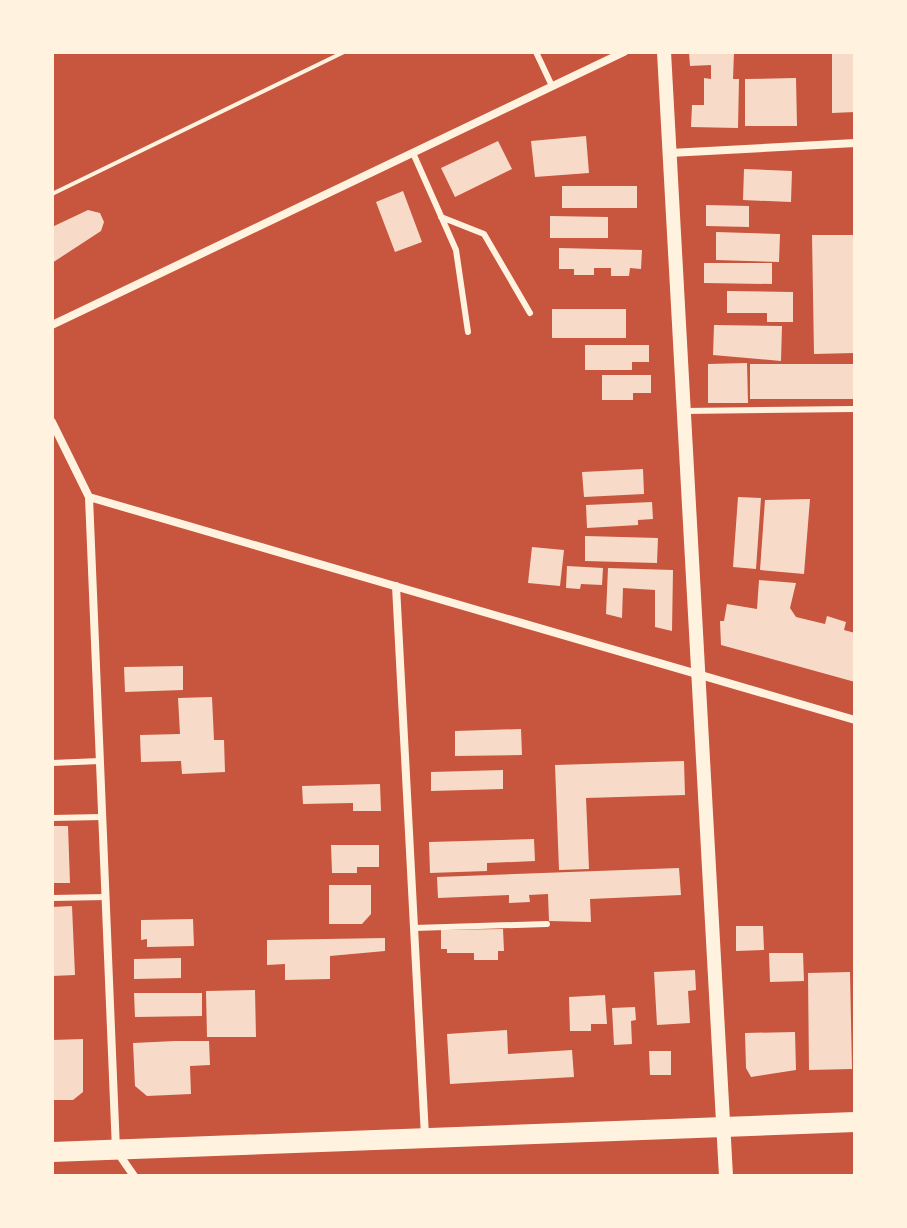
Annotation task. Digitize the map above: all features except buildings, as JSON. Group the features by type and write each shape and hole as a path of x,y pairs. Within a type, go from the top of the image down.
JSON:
{"main road":[{"path":"52,1152 855,1122"}],"street":[{"path":"52,325 624,52"},
{"path":"664,52 726,1176"},
{"path":"670,153 855,143"},
{"path":"52,422 89,497 116,1150 134,1176"},
{"path":"89,497 855,720"},
{"path":"396,586 425,1138"}],"lane":[{"path":"536,52 552,86"},
{"path":"413,153 456,250 468,332"},
{"path":"441,217 484,234 530,313"},
{"path":"684,411 855,409"},
{"path":"52,763 100,761"},
{"path":"52,818 102,817"},
{"path":"52,898 106,897"},
{"path":"414,928 547,924"}],"path":[{"path":"52,194 344,52"}]}
